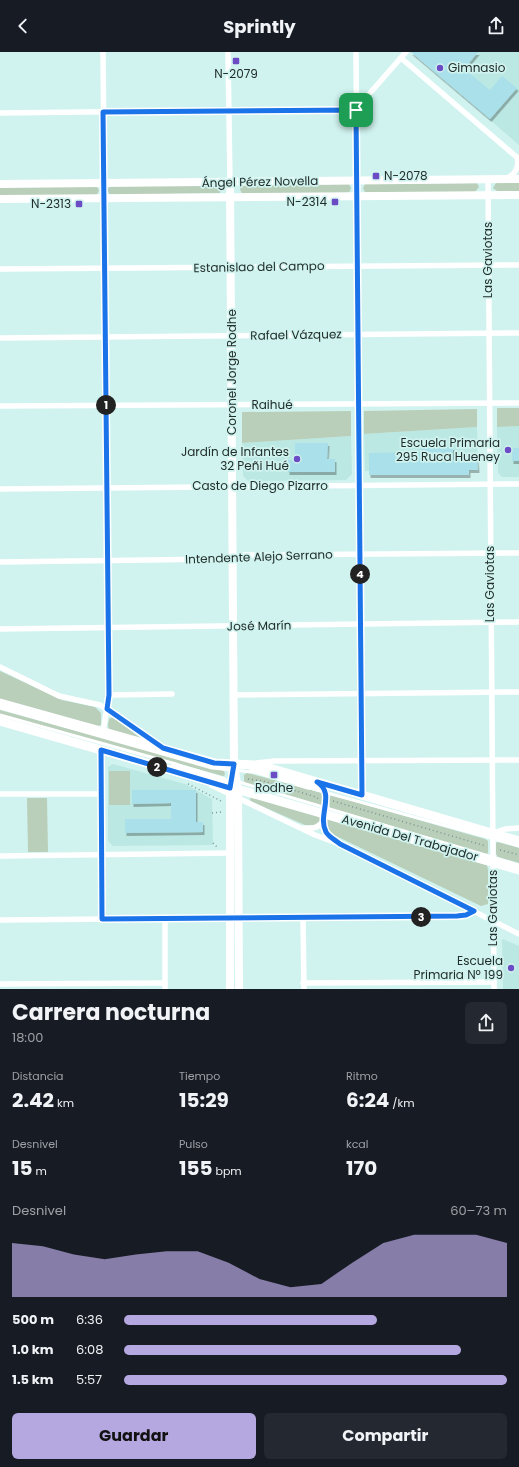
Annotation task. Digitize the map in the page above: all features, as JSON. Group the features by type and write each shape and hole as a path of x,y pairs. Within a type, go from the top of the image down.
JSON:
{"main road":[{"name":"Ángel Pérez Novella","path":"0,184 519,179"},
{"name":"Coronel Jorge Rodhe","path":"230,182 234,768 239,918 239,989"},
{"name":"Ángel Pérez Novella","path":"0,199 519,194"},
{"path":"0,703 234,768 250,769 266,767 362,795 492,836 519,841"},
{"name":"Avenida Del Trabajador","path":"0,721 200,779 235,787 325,814 492,860 519,870"},
{"name":"Coronel Jorge Rodhe","path":"230,989 230,853 235,787"}],"street":[{"path":"103,52 103,183 109,695 103,732"},
{"name":"Coronel Jorge Rodhe","path":"228,52 230,182"},
{"path":"356,52 362,795"},
{"path":"0,113 356,110 406,52"},
{"path":"401,58 518,158 517,167 513,174 506,179"},
{"name":"Las Gaviotas","path":"488,179 492,920 494,989"},
{"name":"Estanislao del Campo","path":"0,269 519,265"},
{"name":"Rafael Vázquez","path":"0,338 519,333"},
{"name":"Raihué","path":"0,406 519,403"},
{"name":"Casto de Diego Pizarro","path":"0,489 519,484"},
{"name":"Intendente Alejo Serrano","path":"0,562 221,559 246,555 519,553"},
{"name":"José Marín","path":"0,629 519,622"},
{"path":"0,667 59,696 97,704 107,709 163,748"},
{"path":"234,695 519,692"},
{"path":"109,695 172,694"},
{"path":"101,750 100,794 102,919"},
{"path":"250,769 274,761 519,760"},
{"path":"174,765 224,780 225,782 224,783 174,768 174,765"},
{"path":"253,768 321,787 309,787 250,769 253,768"},
{"path":"317,782 326,792 324,826 328,834 340,844"},
{"path":"235,787 296,826 340,844 519,934"},
{"path":"0,794 100,794"},
{"path":"296,826 308,829 315,828 321,824 325,814"},
{"path":"492,836 503,829 519,828"},
{"path":"0,856 230,853"},
{"path":"0,920 457,916 466,915 474,911"},
{"path":"303,918 304,986 494,982"},
{"path":"0,984 165,986 165,919"}],"lane":[{"path":"0,708 212,768 234,768 253,772 492,836 519,846"},
{"path":"0,715 235,787"},
{"path":"492,860 519,865"}],"path":[{"path":"248,783 250,769"},
{"path":"235,787 248,779 270,783 322,799"},
{"path":"184,782 222,802 224,812 212,813"},
{"path":"335,796 335,802"},
{"path":"329,800 488,846"},
{"path":"212,843 220,848"},
{"path":"496,849 519,855"},
{"path":"503,855 504,851"}],"shaded area":[{"path":"415,52 519,52 519,145 414,54"},
{"name":"Escuela Primaria 295 Ruca Hueney","path":"519,426 519,477 502,477 498,473 497,427"},
{"path":"477,427 478,470 469,471 469,475 369,475 369,471 365,471 364,434"},
{"name":"Jardín de Infantes 32 Peñi Hué","path":"351,436 352,474 346,480 248,481 243,476 242,443"},
{"path":"113,764 185,784 212,799 213,845 113,846 108,841 108,767"},
{"name":"Escuela Primaria Nº 199","path":"503,939 519,946 519,989 503,989"}],"green space":[{"path":"519,182 519,191 497,191 493,188 496,183"},
{"path":"477,183 479,187 475,192 365,192 363,188 365,184"},
{"path":"349,184 351,188 349,193 242,194 240,189 242,185"},
{"path":"96,186 99,190 97,195 0,196 0,187"},
{"path":"110,186 220,186 222,189 220,193 110,195 107,190"},
{"path":"497,408 519,408 519,426 497,427"},
{"path":"477,409 477,427 364,434 364,411"},
{"path":"351,411 351,436 242,443 242,412"},
{"path":"0,671 62,700 95,707 101,713 101,725 98,726 0,699"},
{"path":"0,710 224,771 225,775 223,776 0,714"},
{"path":"113,717 143,740 109,729 109,719"},
{"path":"109,771 130,771 130,805 109,805"},
{"path":"247,773 323,793 323,804 321,805 246,783 244,781 244,775"},
{"path":"331,795 485,839 488,841 488,853 487,854 330,808 329,800"},
{"path":"251,797 320,817 320,821 314,825 305,825 252,802 250,800"},
{"path":"27,798 47,798 48,852 28,852"},
{"path":"327,819 487,865 488,904 481,906 334,835 328,828"},
{"path":"498,842 519,848 519,863 498,857 496,854 496,843"}],"building":[{"path":"411,52 478,52 464,69 490,90 502,76 517,88 490,119"},
{"path":"295,443 328,443 327,459 335,459 335,472 288,472 288,460 295,460"},
{"path":"421,447 453,447 453,460 477,459 478,470 469,470 469,475 369,475 369,453 421,452"},
{"path":"512,448 519,448 519,461 512,461"},
{"path":"132,790 196,790 196,822 203,822 203,832 125,833 125,819 171,819 171,803 132,804"}],"place":[{"name":"N-2079","path":"236,61"},
{"name":"Gimnasio","path":"440,68"},
{"name":"N-2078","path":"376,176"},
{"name":"N-2314","path":"335,202"},
{"name":"N-2313","path":"79,204"},
{"name":"Escuela Primaria 295 Ruca Hueney","path":"508,450"},
{"name":"Jardín de Infantes 32 Peñi Hué","path":"297,459"},
{"name":"Rodhe","path":"274,775"},
{"name":"Escuela Primaria Nº 199","path":"511,968"}],"route":[{"path":"356,110 362,795 317,782 323,787 326,795 324,826 326,832 330,836 340,844 474,911 470,914 457,916 102,919 100,794 101,750 230,788 234,764 214,763 163,748 107,709 109,695 103,112 356,110"}]}
